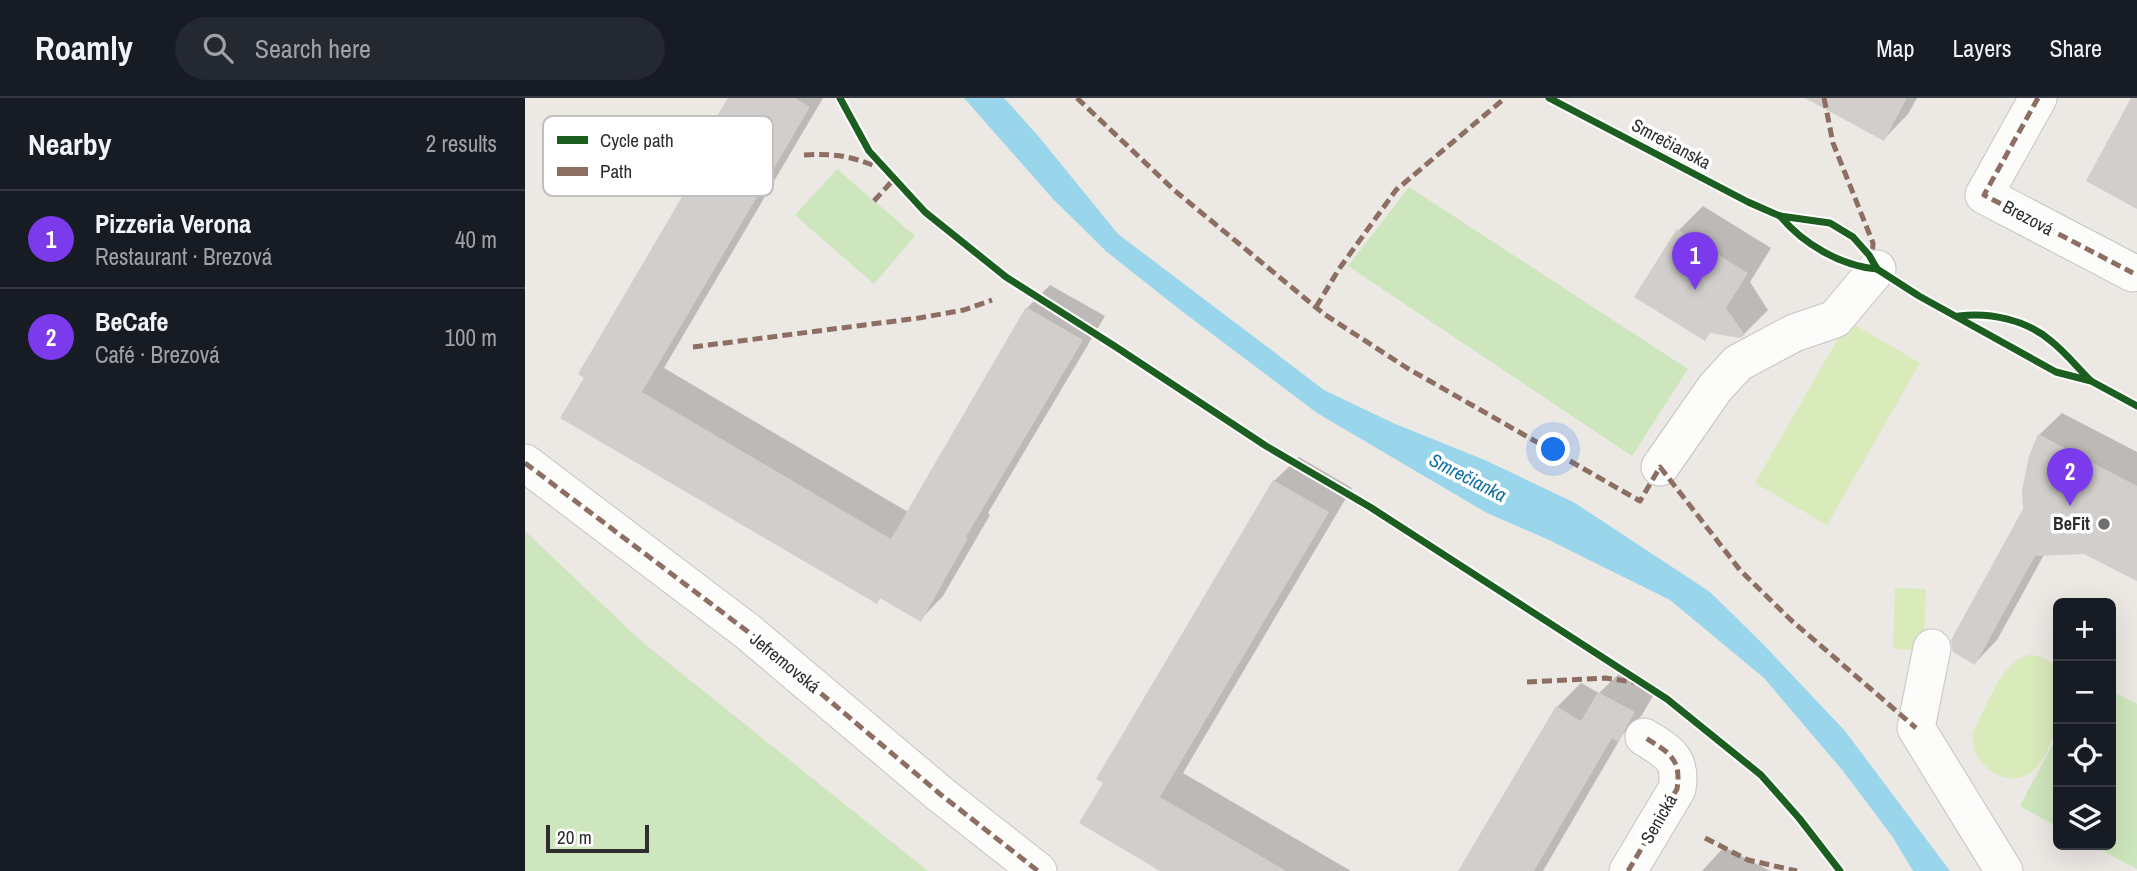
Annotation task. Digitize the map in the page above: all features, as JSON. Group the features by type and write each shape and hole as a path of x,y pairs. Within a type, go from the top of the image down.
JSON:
{"street":[{"name":"Brezová","path":"2038,98 1985,195 2133,273"},
{"path":"1660,467 1714,388 1738,363 1794,333 1835,319 1877,270"},
{"name":"Jefremovská","path":"525,463 747,631 940,794 1038,871"},
{"path":"1932,648 1916,727 2004,871"},
{"name":"Senická","path":"1628,871 1677,789 1679,774 1674,759 1644,737"}],"green space":[{"path":"837,169 915,236 874,284 795,215"},
{"path":"1409,187 1688,369 1632,456 1348,266"},
{"path":"1848,321 1920,363 1827,525 1755,483"},
{"path":"525,531 641,641 928,871 525,871"},
{"path":"1895,588 1926,589 1924,650 1893,649"},
{"path":"2029,655 2039,656 2053,663 2053,737 2043,758 2030,773 2010,778 2000,776 1982,763 1976,754 1973,732 2002,676 2019,659"},
{"path":"2116,694 2137,704 2137,869 2101,850 2116,850"},
{"path":"2053,743 2053,824 2020,806"}],"water":[{"name":"Smrečianka","path":"964,98 1004,98 1118,234 1324,390 1393,423 1487,461 1575,503 1710,592 1845,731 1950,871 1913,871 1892,836 1843,771 1764,678 1670,600 1549,540 1487,513 1317,413 1107,252 1053,199"}],"building":[{"path":"728,98 795,98 810,107 773,170 773,116 717,116"},
{"path":"1805,98 1907,98 1884,141"},
{"path":"2131,98 2137,98 2137,209 2086,181"},
{"path":"683,196 758,196 642,392 891,539 1026,307 1083,340 966,537 968,538 921,622 880,598 877,604 560,418 584,378 578,374"},
{"path":"1677,229 1748,273 1726,308 1745,335 1740,338 1710,333 1705,341 1634,297"},
{"path":"2038,434 2137,486 2137,581 2084,554 2035,556 1975,665 1953,652 1951,640 2023,509 2022,490 2029,456"},
{"path":"1273,480 1329,512 1160,797 1286,871 1160,871 1079,823 1103,783 1096,779"},
{"path":"1598,692 1635,712 1618,742 1612,738 1534,871 1458,871 1556,706 1581,721"}],"marked path":[{"path":"1077,98 1174,190 1324,314 1407,368 1640,501 1660,467 1740,570 1791,620 1916,728"},
{"path":"1316,307 1339,269 1396,190 1505,98"},
{"path":"1824,98 1833,143 1873,243 1872,260"},
{"path":"2038,98 1984,195 2133,273"},
{"path":"804,155 841,156 877,167"},
{"path":"874,201 894,179"},
{"path":"693,347 919,318 964,310 992,300"},
{"path":"525,463 747,631 940,794 1038,871"},
{"path":"1527,682 1605,678 1634,682"},
{"path":"1628,871 1677,789 1675,763 1666,752 1644,737"},
{"path":"1705,838 1748,860 1797,871"}],"cycle path":[{"path":"840,98 869,151 925,212 1006,277 1266,446 1370,507 1667,699 1761,775 1840,871"},
{"name":"Smrečianska","path":"1549,98 1748,202 1780,216 1830,223 1853,237 1877,269 1919,296 2056,372 2091,381 2137,406"},
{"path":"1780,216 1800,236 1824,252 1850,263 1877,269"},
{"path":"1959,316 1983,315 2008,319 2031,328 2056,345 2090,380"}],"place":[{"name":"Pizzeria Verona","path":"1695,290"},
{"name":"BeCafe","path":"2070,506"},
{"name":"BeFit","path":"2104,524"}]}
